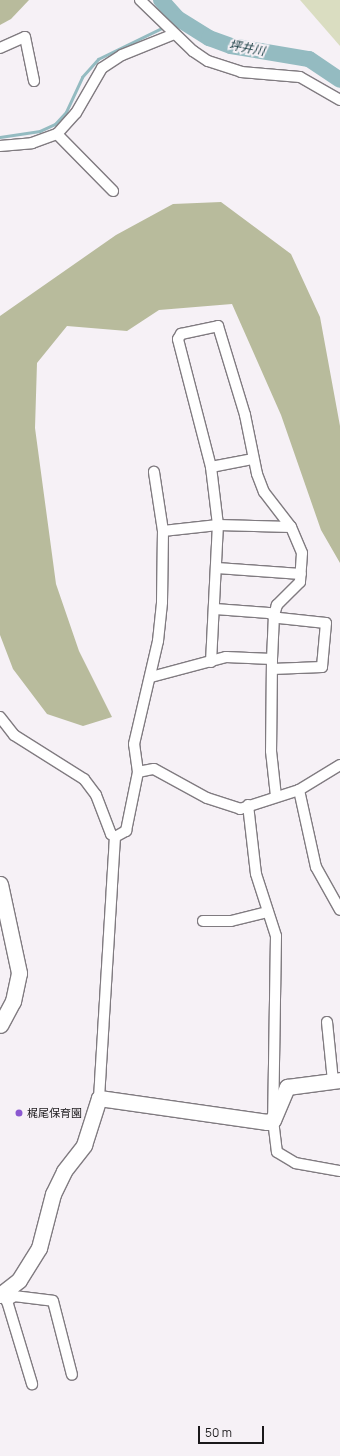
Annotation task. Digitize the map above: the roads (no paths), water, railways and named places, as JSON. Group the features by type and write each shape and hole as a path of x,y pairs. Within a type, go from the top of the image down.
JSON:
{"street":[{"path":"140,0 193,51 223,67 300,77 340,100"},
{"path":"0,146 32,143 57,134 76,113 102,68 122,55 173,32"},
{"path":"0,48 25,37 34,81"},
{"path":"57,134 113,192"},
{"path":"211,662 215,609 218,525 211,467 178,339 181,334 218,326 245,416 253,459 264,492 291,527 300,546 301,574 293,591 277,605 274,615 271,751 276,796"},
{"path":"211,467 253,459"},
{"path":"115,836 129,828 131,798 138,772 134,744 150,677 162,602 163,531 154,472"},
{"path":"163,531 218,525 291,527"},
{"path":"217,568 301,574"},
{"path":"150,677 226,657 272,664 322,667 326,625 324,621 215,609"},
{"path":"0,717 14,735 84,779 96,795 109,832 115,836"},
{"path":"138,772 154,769 207,798 240,809 248,805 299,790 340,765"},
{"path":"299,790 316,867 340,910"},
{"path":"248,805 256,874 276,936 274,1120 277,1152 281,1158 340,1171"},
{"path":"32,1384 8,1301 8,1293 39,1248 53,1194 64,1171 84,1145 100,1098 115,836"},
{"path":"0,884 20,973 13,1001 0,1024"},
{"path":"203,921 231,921 268,912"},
{"path":"274,1120 286,1087 337,1080 327,1022"},
{"path":"100,1098 257,1122 274,1120"},
{"path":"8,1293 53,1302 72,1375"}],"waterway":[{"name":"坪井川","path":"161,0 177,18 209,38 231,46 309,59 340,80"},
{"path":"168,24 177,18"},
{"path":"0,137 40,131 55,124 66,112 82,77 98,59 164,27"}],"place":[{"name":"梶尾保育園","path":"19,1113"}]}
